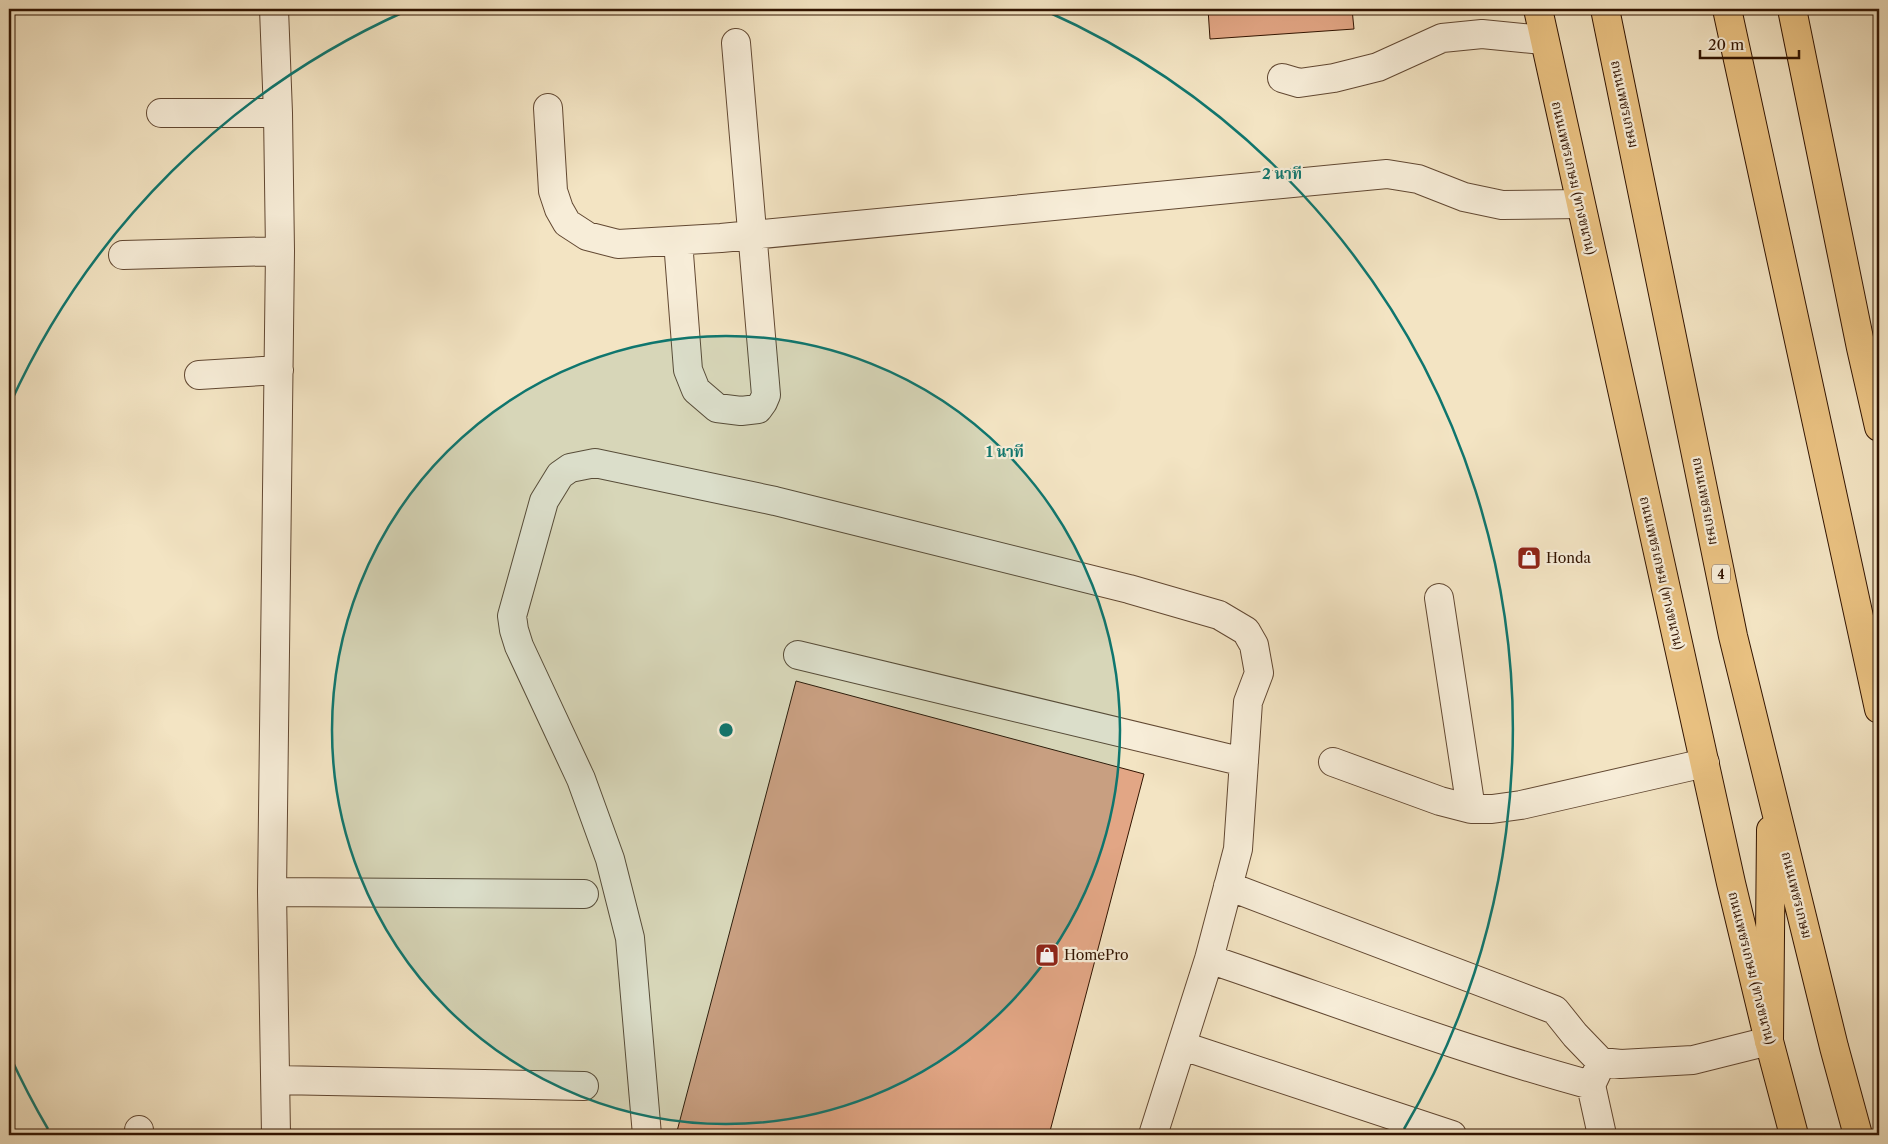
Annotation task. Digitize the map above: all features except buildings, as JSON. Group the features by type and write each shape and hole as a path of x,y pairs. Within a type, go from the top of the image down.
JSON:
{"main road":[{"name":"ถนนเพชรเกษม (ทางขนาน)","path":"1538,9 1543,40 1705,763 1769,1041 1794,1135"},
{"name":"ถนนเพชรเกษม","path":"1605,9 1733,636 1834,1047 1858,1135"},
{"path":"1727,9 1879,709"},
{"path":"1792,9 1870,349 1879,427"},
{"path":"1769,1041 1771,790"}],"street":[{"path":"274,9 280,251 272,892 276,1135"},
{"path":"1282,78 1299,83 1334,78 1378,67 1442,38 1482,34 1543,40"},
{"path":"678,240 688,370 696,390 717,408 741,411 758,410 766,395 736,43"},
{"path":"548,108 553,191 558,209 567,223 587,236 618,244 751,235 1387,174 1418,179 1464,197 1502,205 1580,204"},
{"path":"160,113 278,113"},
{"path":"123,255 280,251"},
{"path":"199,375 279,370"},
{"path":"647,1135 630,938 610,859 581,779 519,646 512,616 544,501 560,475 570,468 595,463 775,501 1129,589 1219,615 1246,631 1254,645 1259,673 1248,702 1238,849 1209,959 1183,1046 1153,1135"},
{"path":"1440,598 1471,809"},
{"path":"798,655 1244,762"},
{"path":"1333,762 1440,801 1471,809 1492,809 1521,805 1705,763"},
{"path":"1228,886 1555,1010 1575,1035 1596,1074 1602,1135"},
{"path":"272,892 584,894"},
{"path":"1209,959 1477,1052 1523,1066 1596,1074 1621,1064 1693,1060 1769,1041"},
{"path":"1183,1046 1452,1135"},
{"path":"276,1080 584,1086"}],"place":[{"name":"Honda","path":"1529,558"},
{"name":"HomePro","path":"1047,955"}]}
